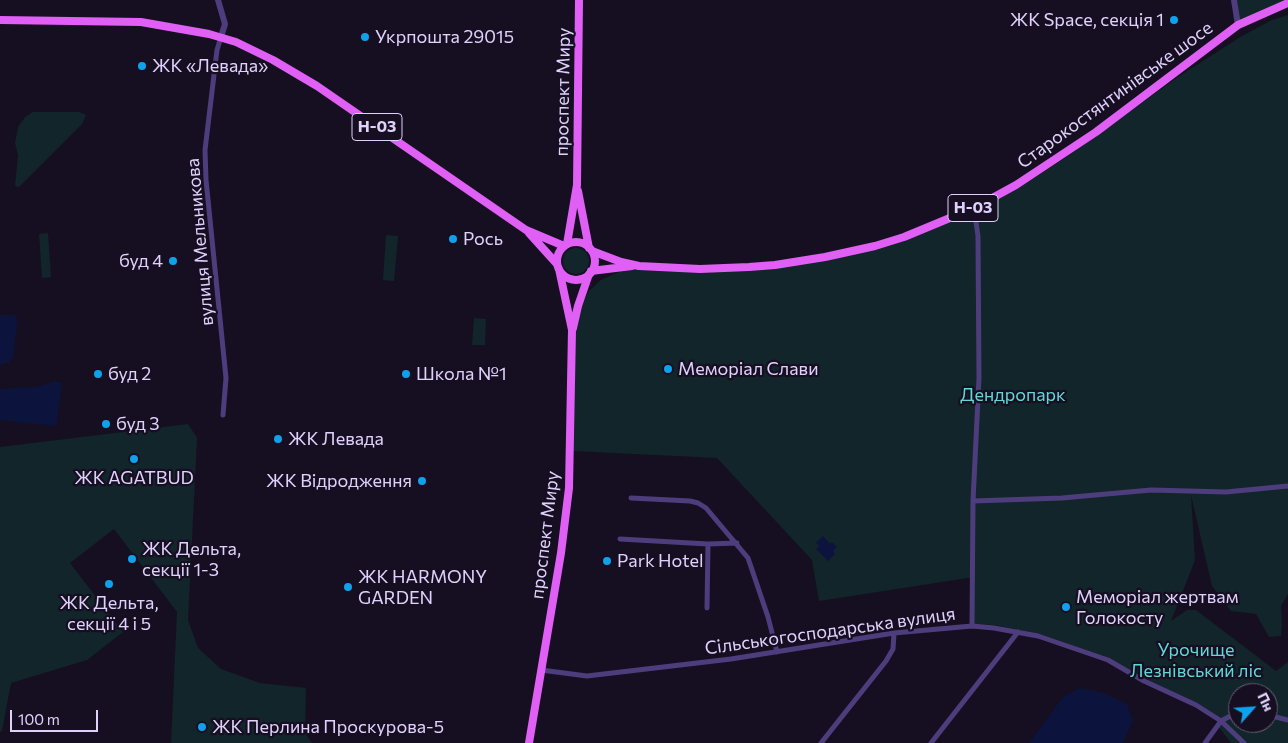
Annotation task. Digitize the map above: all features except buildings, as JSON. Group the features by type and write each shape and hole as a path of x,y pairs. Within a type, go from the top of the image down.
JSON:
{"main road":[{"name":"проспект Миру","path":"566,245 577,185 579,0"},
{"name":"Старокостянтинівське шосе","path":"639,266 700,269 749,268 825,257 875,246 904,237 974,208 1016,185 1063,155 1238,25 1288,3"},
{"name":"Н-03","path":"0,20 141,22 221,37 273,60 316,86 526,230 566,245 578,242 622,262 639,266"},
{"name":"проспект Миру","path":"577,185 590,249"},
{"name":"Н-03","path":"526,230 565,276 573,279 581,278 590,272 639,266"},
{"path":"558,266 559,252 566,245"},
{"path":"590,249 594,259 590,272"},
{"name":"проспект Миру","path":"558,266 572,330"},
{"name":"проспект Миру","path":"529,743 560,559 569,488 572,330 590,272"}],"street":[{"path":"218,0 225,24 221,37"},
{"path":"1234,0 1238,25"},
{"name":"вулиця Мельникова","path":"221,37 217,50 205,150 226,378 223,415"},
{"path":"972,626 973,501 979,378 978,236 974,208"},
{"path":"973,501 1062,498 1151,490 1226,492 1288,486"},
{"path":"631,498 698,502 706,508 748,558 756,578 777,652"},
{"path":"620,539 708,544 736,543"},
{"path":"706,608 708,544"},
{"name":"Сільськогосподарська вулиця","path":"541,670 587,676 731,659 894,633 972,626 1038,636 1108,660 1144,681 1196,705 1221,721 1244,743"},
{"path":"931,743 1018,632"},
{"path":"822,743 886,661 893,649 894,633"},
{"path":"1205,743 1221,721 1228,717"}],"green space":[{"path":"1237,0 1288,0 1240,21"},
{"name":"Дендропарк","path":"1288,15 1288,594 1281,606 1281,636 1269,637 1256,614 1231,611 1212,586 1191,495 1195,560 1171,621 1187,610 1196,610 1276,671 1288,662 1288,743 1231,743 1218,726 1221,721 1196,705 1144,681 1109,658 1039,634 995,625 974,624 974,577 819,601 812,560 717,458 573,451 575,330 580,307 590,290 601,280 623,270 639,268 700,272 876,249 1018,187 1065,158 1181,75 1242,36 1272,20"},
{"path":"33,112 79,112 86,115 82,124 19,187 15,186 18,155 15,143 18,127 25,117"},
{"path":"48,233 51,277 42,278 39,234"},
{"path":"386,235 398,236 394,281 383,280"},
{"path":"576,248 585,252 589,261 585,270 576,274 567,270 563,261 567,252"},
{"path":"474,318 486,319 485,345 472,345"},
{"path":"188,424 197,438 188,620 198,648 221,669 260,683 306,688 305,733 312,743 171,743 177,612 114,529 70,563 123,632 87,660 11,683 2,731 0,732 0,447"}],"shaded area":[{"path":"0,315 14,315 17,318 17,324 13,357 10,362 0,365"},
{"path":"53,381 62,383 55,426 0,420 0,389 34,387"},
{"path":"823,536 830,544 832,542 837,547 833,551 835,554 828,561 816,549 819,546 816,543"},
{"path":"1079,688 1104,693 1127,704 1133,720 1123,743 1029,743 1063,697"}],"place":[{"name":"ЖК Space, секція 1","path":"1174,20"},
{"name":"Укрпошта 29015","path":"365,37"},
{"name":"ЖК «Левада»","path":"142,66"},
{"name":"Рось","path":"453,239"},
{"name":"буд 4","path":"173,261"},
{"name":"Меморіал Слави","path":"668,369"},
{"name":"буд 2","path":"98,374"},
{"name":"Школа №1","path":"406,374"},
{"name":"буд 3","path":"106,424"},
{"name":"ЖК Левада","path":"278,439"},
{"name":"ЖК AGATBUD","path":"134,459"},
{"name":"ЖК Відродження","path":"422,481"},
{"name":"ЖК Дельта, секції 1-3","path":"132,559"},
{"name":"Park Hotel","path":"607,561"},
{"name":"ЖК Дельта, секції 4 і 5","path":"109,584"},
{"name":"ЖК HARMONY GARDEN","path":"348,587"},
{"name":"Меморіал жертвам Голокосту","path":"1066,607"},
{"name":"ЖК Перлина Проскурова-5","path":"202,727"}],"park label":[{"name":"Урочище Лезнівський ліс","path":"1196,660"}]}
